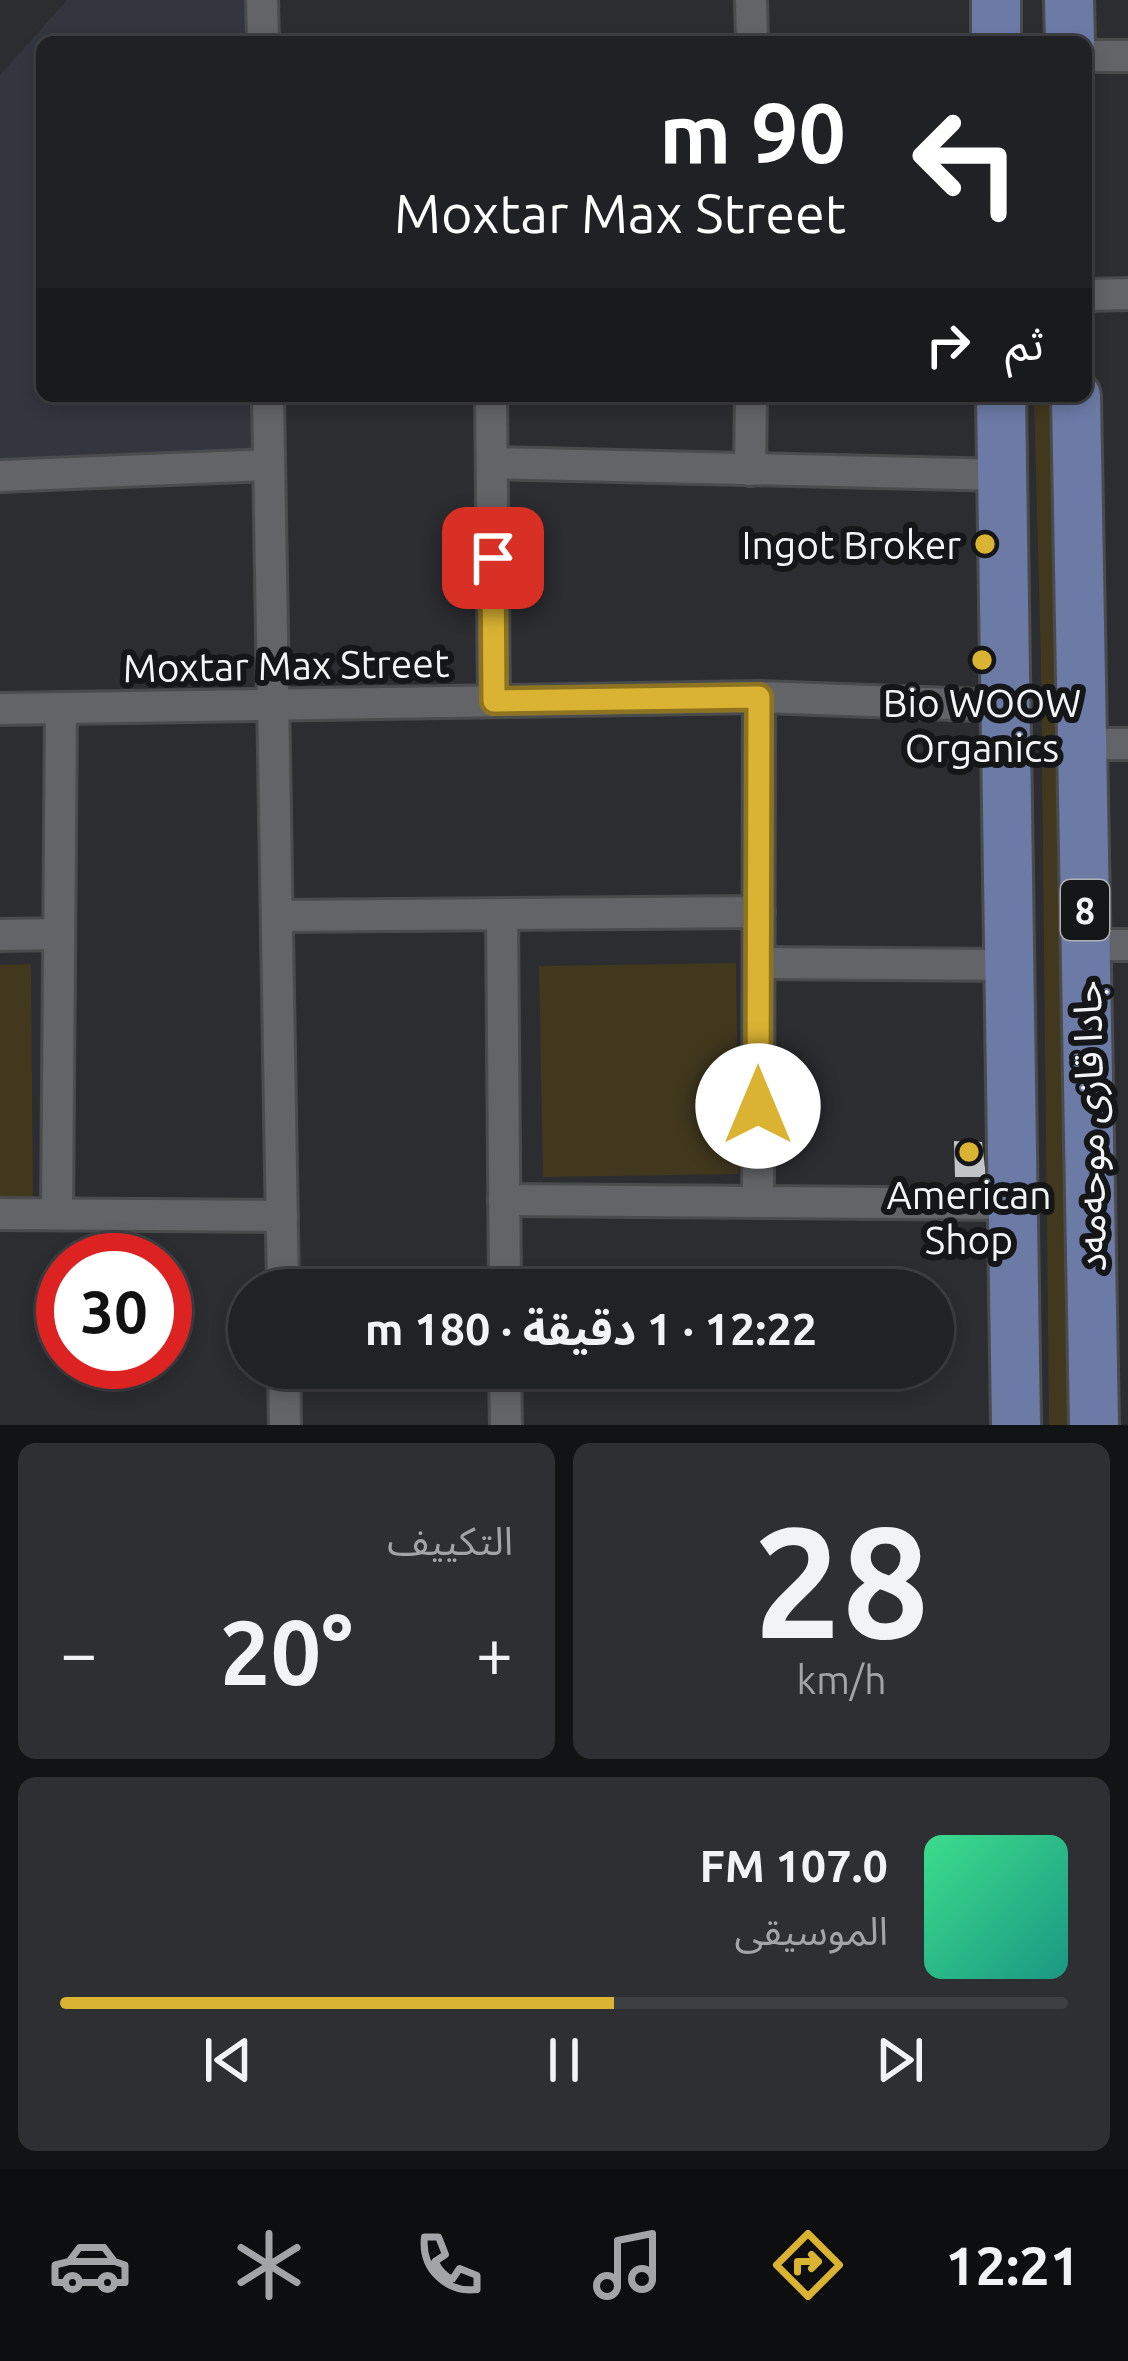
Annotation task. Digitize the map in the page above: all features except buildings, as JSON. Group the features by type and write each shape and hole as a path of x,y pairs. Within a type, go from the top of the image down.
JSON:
{"main road":[{"path":"996,0 996,36"},
{"path":"1069,0 1070,36"},
{"name":"جادا قازی موحەمەد","path":"1001,402 1016,1425"},
{"name":"جادا قازی موحەمەد","path":"1076,402 1105,744 1107,945 1094,1425"}],"street":[{"path":"262,0 263,36"},
{"path":"752,0 752,36"},
{"path":"1092,56 1128,56"},
{"path":"1092,295 1128,294"},
{"path":"268,402 283,1269"},
{"path":"491,402 494,701"},
{"path":"750,470 751,402"},
{"path":"492,463 1002,475"},
{"path":"0,476 269,465"},
{"path":"758,1202 759,697"},
{"name":"Moxtar Max Street","path":"0,709 759,697 1006,706"},
{"path":"57,1214 62,708"},
{"path":"277,916 759,912"},
{"path":"502,914 505,1269"},
{"path":"0,935 58,934"},
{"path":"760,962 1009,965"},
{"path":"504,1200 1013,1204"},
{"path":"0,1214 282,1216"},
{"path":"284,1389 285,1425"},
{"path":"506,1389 506,1425"}],"shaded area":[{"path":"67,0 258,0 259,36 36,36 36,402 266,402 267,465 0,470 0,75"},
{"path":"1034,402 1064,402 1075,1425 1049,1425"},
{"path":"736,963 739,1174 543,1177 539,966"},
{"path":"31,964 33,1199 0,1199 0,965"}],"place":[{"name":"Ingot Broker","path":"985,544"},
{"name":"Bio WOOW Organics","path":"982,660"},
{"name":"American Shop","path":"969,1152"}],"route":[{"path":"493,558 494,701 759,697 758,1106"}]}
